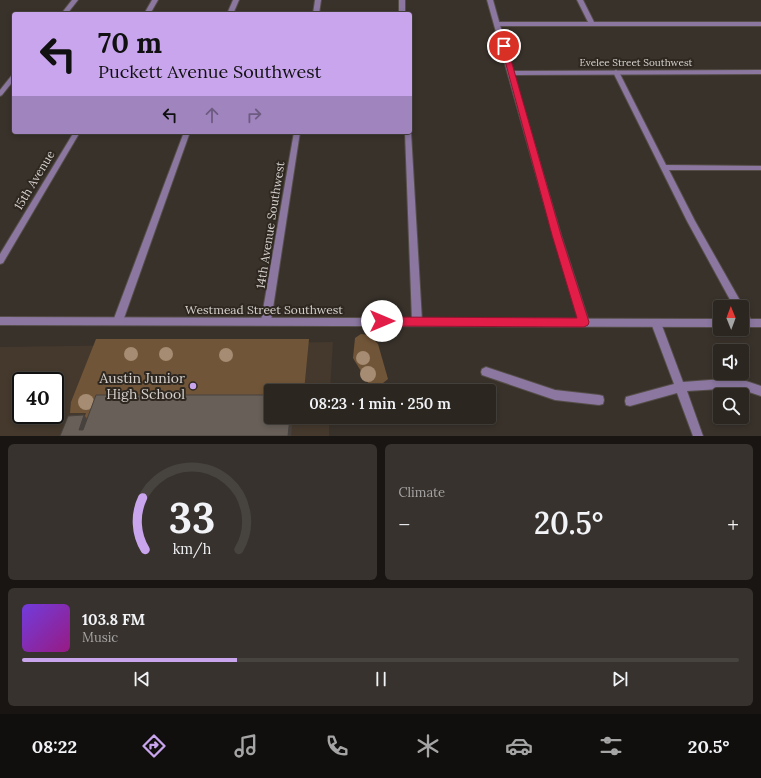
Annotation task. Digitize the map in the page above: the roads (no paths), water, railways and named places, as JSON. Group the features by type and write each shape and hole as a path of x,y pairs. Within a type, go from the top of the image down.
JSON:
{"street":[{"path":"66,12 75,0"},
{"path":"148,12 155,0"},
{"path":"231,12 236,0"},
{"path":"316,12 318,0"},
{"path":"402,0 402,12"},
{"path":"490,0 557,235 584,322"},
{"path":"580,0 592,24"},
{"path":"497,24 761,24"},
{"path":"616,72 691,221 735,300"},
{"name":"Evelee Street Southwest","path":"511,73 761,72"},
{"path":"0,94 12,79"},
{"name":"15th Avenue","path":"0,261 76,134"},
{"path":"118,321 186,134"},
{"name":"14th Avenue Southwest","path":"266,321 297,134"},
{"path":"408,134 417,321"},
{"path":"664,167 761,168"},
{"name":"Westmead Street Southwest","path":"0,321 713,323"},
{"path":"656,322 698,436"},
{"path":"749,323 761,323"},
{"path":"486,372 555,395 599,400"},
{"path":"630,401 680,387 737,383 761,391"}],"place":[{"name":"Austin Junior High School","path":"193,386"}]}
